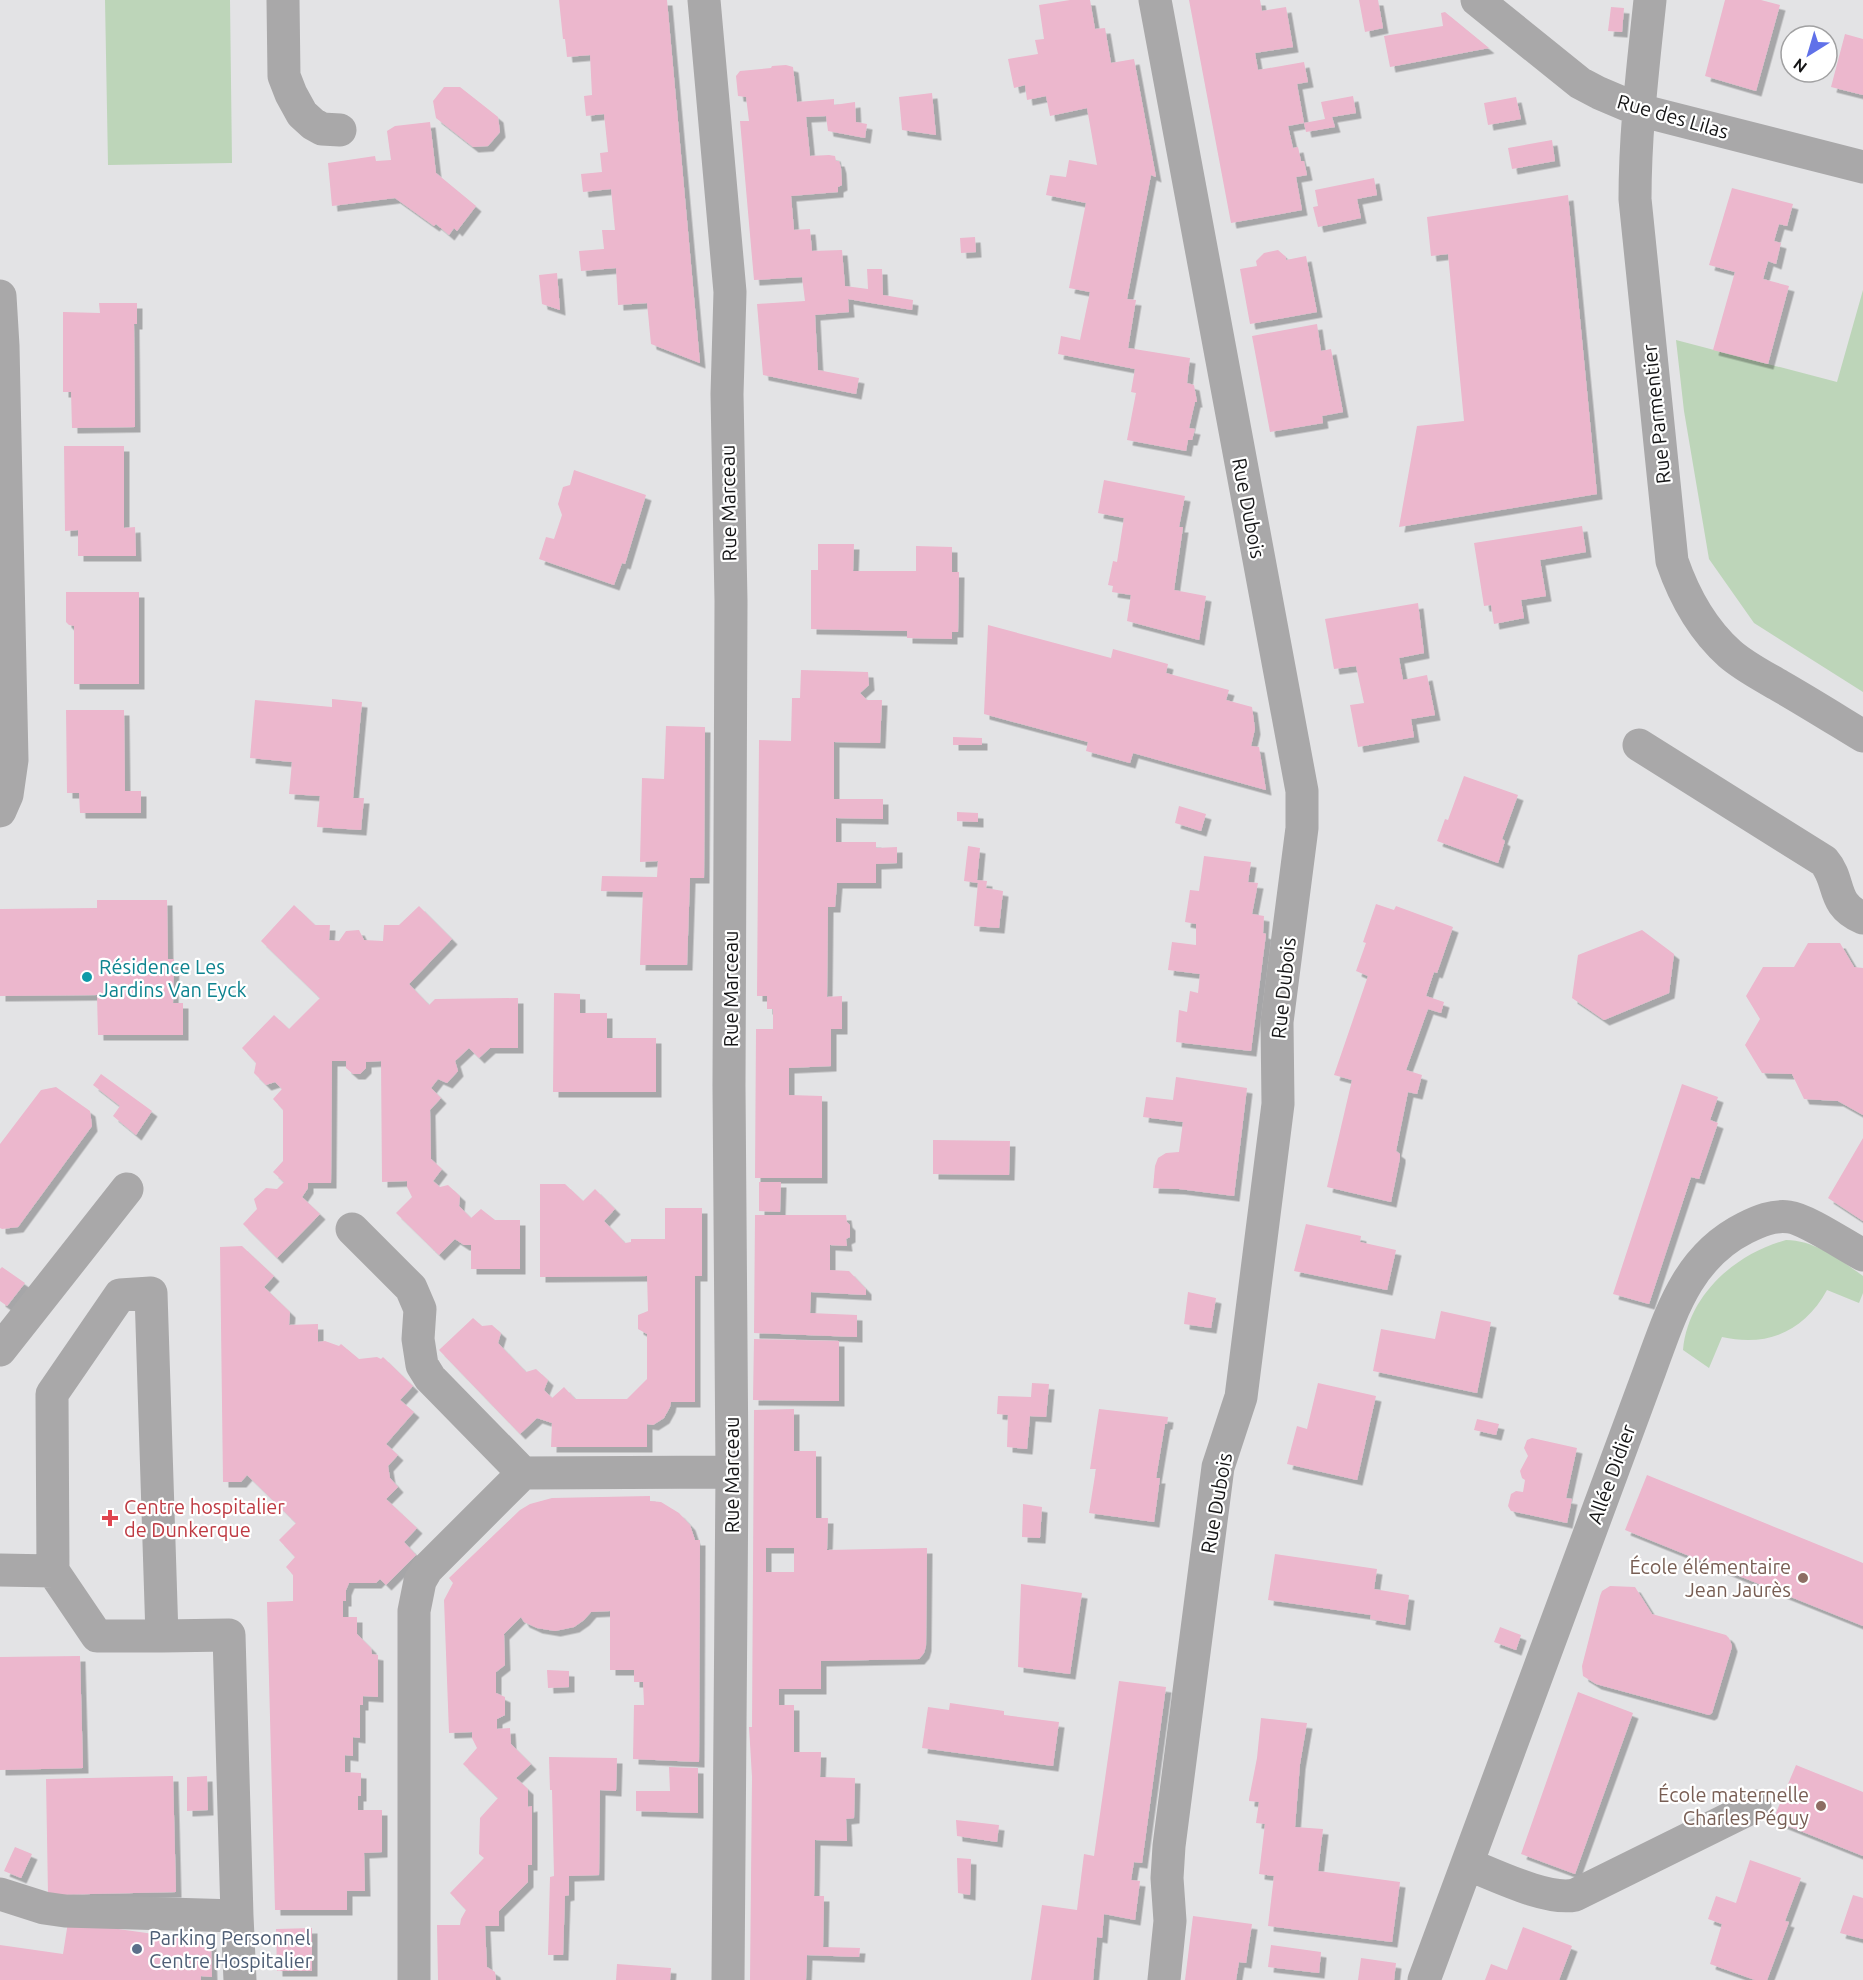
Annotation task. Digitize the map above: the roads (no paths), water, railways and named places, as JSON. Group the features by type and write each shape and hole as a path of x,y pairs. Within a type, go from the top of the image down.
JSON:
{"street":[{"path":"283,0 284,76 291,94 302,114 313,124 322,129 340,130"},
{"name":"Rue Marceau","path":"704,0 730,291 727,405 731,601 729,1098 732,1472 728,1980"},
{"name":"Rue Dubois","path":"1155,0 1302,791 1302,828 1277,1022 1278,1104 1241,1397 1218,1467 1169,1846 1167,1878 1170,1921 1164,1980"},
{"name":"Rue des Lilas","path":"1476,0 1580,83 1599,93 1639,110 1863,167"},
{"name":"Rue Parmentier","path":"1650,0 1635,160 1635,199 1672,561 1688,602 1702,622 1730,653 1749,668 1863,736"},
{"path":"0,296 12,760 7,795 0,811"},
{"path":"1639,745 1824,861 1834,874 1839,897 1846,907 1863,918"},
{"path":"0,1350 127,1189"},
{"name":"Allée Didier","path":"1424,1980 1654,1360 1686,1282 1716,1246 1760,1220 1778,1216 1792,1217 1863,1255"},
{"path":"352,1229 411,1288 420,1309 418,1339 422,1365 430,1378 523,1473"},
{"path":"162,1636 152,1293 120,1295 52,1394 53,1571 97,1636 162,1636 229,1635 240,1980"},
{"path":"414,1980 414,1611 420,1581 436,1559 523,1473 732,1472"},
{"path":"0,1570 53,1571"},
{"path":"1467,1864 1549,1895 1565,1897 1575,1895 1755,1806"},
{"path":"0,1894 44,1908 65,1911 237,1916"}],"place":[{"name":"Résidence Les Jardins Van Eyck","path":"87,977"},
{"name":"Centre hospitalier de Dunkerque","path":"110,1518"},
{"name":"École élémentaire Jean Jaurès","path":"1803,1578"},
{"name":"École maternelle Charles Péguy","path":"1821,1806"},
{"name":"Parking Personnel Centre Hospitalier","path":"137,1949"}]}
